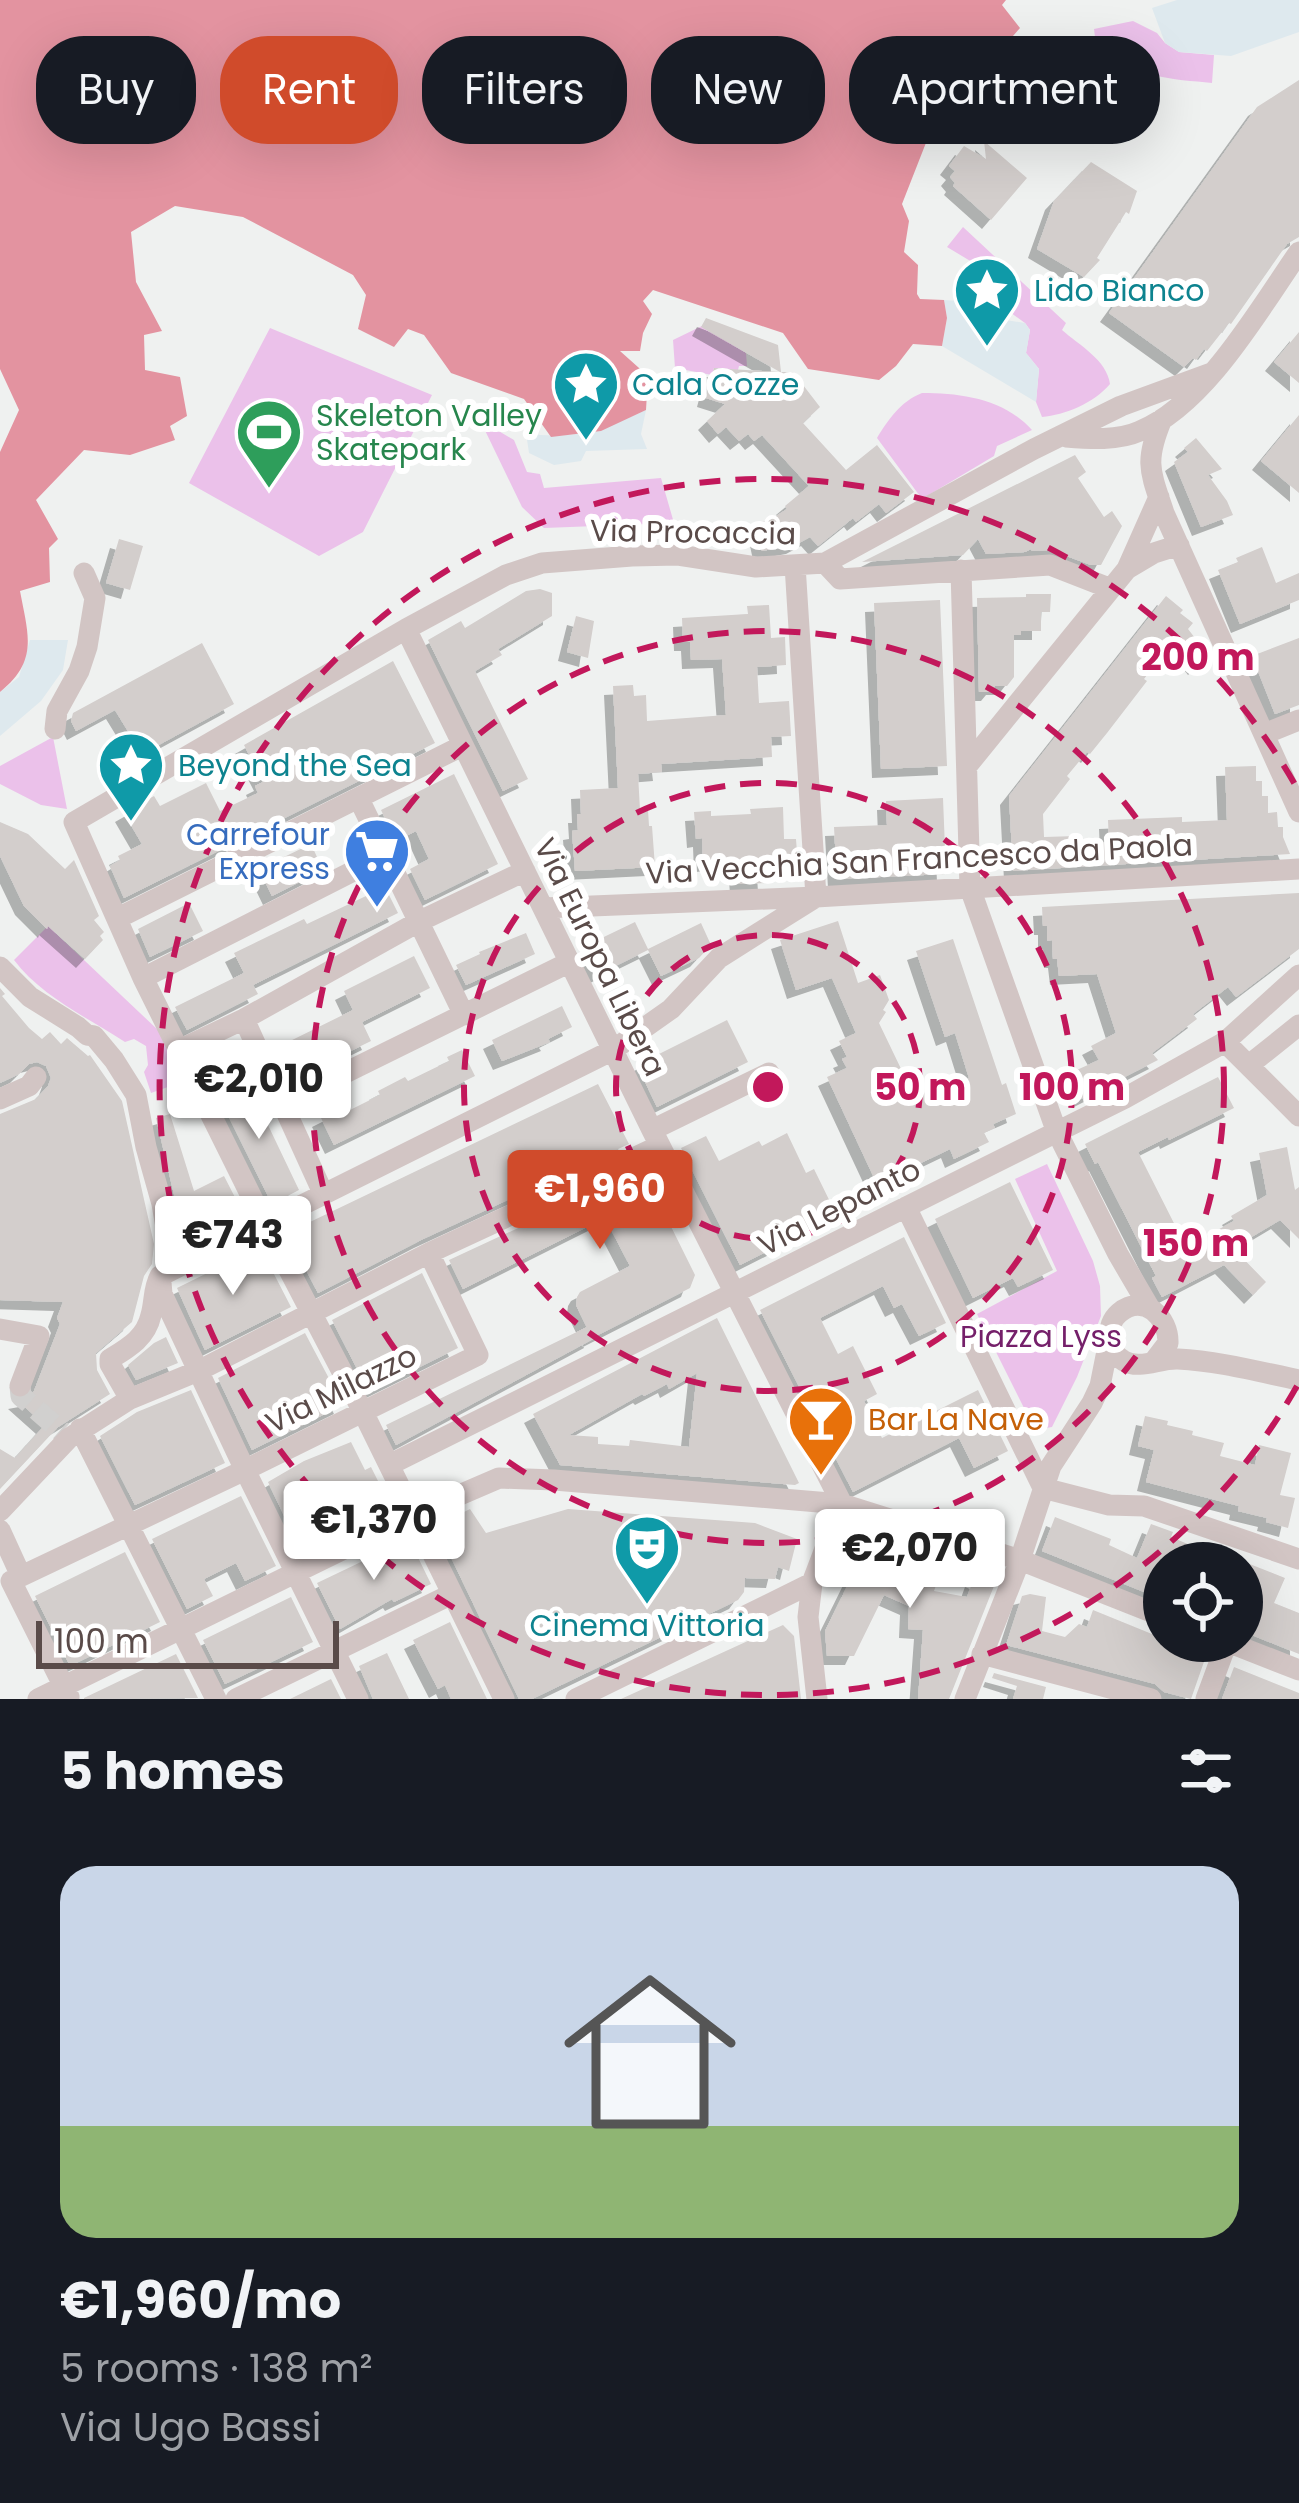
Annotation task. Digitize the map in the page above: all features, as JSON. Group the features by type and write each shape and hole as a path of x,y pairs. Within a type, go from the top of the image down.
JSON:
{"street":[{"name":"Via Procaccia","path":"1095,429 1140,446 1162,419 1184,404 1240,338 1299,252"},
{"name":"Via Procaccia","path":"118,918 74,822 406,628 506,575 542,563 678,555 756,567 825,562 1060,437 1095,429 1141,399 1211,373"},
{"path":"1141,399 1135,410 1140,446 1159,497 1299,812"},
{"path":"1127,569 1159,497"},
{"path":"967,766 1127,569 1179,545"},
{"path":"825,562 840,579 1050,565 1109,588"},
{"path":"130,1400 110,1359 140,1339 151,1319 154,1286 166,1272 613,1050 670,1009 718,958 816,897 795,565"},
{"path":"961,571 970,888 1056,1130 1149,1307"},
{"path":"55,729 56,711 87,647 95,598 84,572"},
{"name":"Via Europa Libera","path":"406,628 842,1504"},
{"path":"1264,734 1299,720"},
{"path":"462,746 118,918 143,978 504,1699"},
{"path":"359,799 464,1015"},
{"path":"143,978 387,854"},
{"name":"Via Vecchia San Francesco da Paola","path":"543,908 1299,869"},
{"path":"179,1050 420,921 525,871"},
{"path":"282,1104 570,962"},
{"path":"0,967 30,997 94,1036 136,1094 162,1204 166,1272 162,1294 358,1699"},
{"name":"Via Lepanto","path":"389,1465 1125,1098 1226,1042 1299,975"},
{"path":"244,1018 322,1193"},
{"path":"1249,1065 1299,1025"},
{"path":"1226,1042 1296,1106"},
{"path":"0,1511 70,1433 656,1138 769,1073"},
{"path":"0,1099 36,1078"},
{"path":"906,1207 1043,1488 1109,1505 1144,1506 1299,1559"},
{"name":"Via Milazzo","path":"16,1578 478,1355 429,1253"},
{"path":"1118,1254 1119,1313"},
{"path":"965,1699 1051,1466 1100,1386 1112,1321 1136,1306 1149,1307 1159,1313 1168,1333 1187,1346 1243,1369"},
{"path":"20,1386 39,1336 42,1310"},
{"path":"0,1328 39,1336"},
{"path":"1092,1403 1114,1380 1164,1352 1168,1333"},
{"path":"1109,1341 1116,1355 1145,1363 1178,1359 1299,1380"},
{"path":"70,1433 130,1526 216,1699"},
{"path":"38,1699 67,1693 295,1572 499,1478 842,1504 1020,1560 1143,1609"},
{"path":"817,1699 808,1617 812,1583 842,1504"},
{"path":"0,1530 67,1693"},
{"path":"576,1699 812,1583"},
{"path":"236,1699 452,1594"},
{"path":"982,1654 1151,1699"},
{"path":"1263,1656 1299,1670"},
{"path":"1206,1699 1219,1662"}],"green space":[{"path":"1133,21 1159,36 1095,36 1094,29"},
{"path":"1160,37 1179,52 1214,55 1212,83 1161,77"},
{"path":"963,227 1066,323 1062,330 1104,368 1110,384 1096,397 1042,417 1036,402 1039,369 1026,353 1030,330 974,286 987,271 947,247"},
{"path":"708,323 746,353 747,366 714,368 712,375 675,368 673,340"},
{"path":"270,328 432,395 363,532 319,556 189,483"},
{"path":"922,393 981,400 1009,411 1032,430 997,446 994,456 922,499 877,438 901,406"},
{"path":"480,420 514,440 527,472 540,474 544,488 661,478 674,523 544,528 522,507"},
{"path":"53,737 67,809 41,805 0,784 0,766"},
{"path":"48,926 158,1030 182,1082 151,1093 144,1072 146,1046 134,1039 125,1042 25,973 14,960"},
{"name":"Piazza Lyss","path":"1047,1164 1093,1261 1101,1316 1052,1427 1035,1430 977,1314 1057,1271 1015,1179"}],"sand":[{"path":"1177,0 1299,0 1299,32 1231,56 1179,52 1165,43 1152,8"},
{"name":"Lido Bianco","path":"944,300 972,302 1006,320 1025,323 1030,330 1026,353 1039,369 1036,402 942,346 947,318"},
{"name":"Cala Cozze","path":"646,410 641,434 647,449 586,451 581,461 554,465 529,453 526,433 588,432"},
{"path":"30,640 68,640 63,670 41,701 0,736 0,692 19,677"}],"shaded area":[{"path":"0,0 1006,0 1002,5 1020,28 1013,36 849,36 849,144 926,144 902,204 909,221 904,252 918,265 920,299 944,300 947,318 942,346 913,344 879,380 808,369 783,333 653,290 643,301 652,314 640,351 620,351 648,376 646,410 601,431 551,437 524,399 451,373 424,335 408,329 394,347 358,329 366,295 353,275 243,217 175,206 131,232 136,282 162,331 144,335 145,370 180,377 187,416 170,426 175,440 130,455 84,450 36,500 58,539 49,548 50,582 20,591 26,658 0,692 0,452 19,410 0,369"}],"building":[{"path":"1299,80 1299,237 1287,244 1231,324 1207,351 1184,367 1109,313 1257,107"},
{"path":"984,144 1027,178 991,220 953,186 950,177 955,171 949,166 964,146 986,159"},
{"path":"1091,162 1137,191 1129,214 1126,212 1100,260 1084,277 1037,249 1054,201"},
{"path":"706,318 778,345 781,372 793,372 820,407 803,423 846,470 877,445 914,492 886,513 879,504 856,522 853,518 818,546 810,537 762,551 756,523 787,509 809,486 762,435 754,441 748,434 739,441 726,427 718,434 707,421 725,404 706,398 714,368 780,372 701,327"},
{"path":"1299,332 1299,383 1274,362"},
{"path":"1299,415 1299,493 1261,461"},
{"path":"1196,438 1222,469 1208,475 1233,515 1201,527 1174,462"},
{"path":"1075,455 1086,472 1078,478 1104,517 1112,511 1122,526 1101,565 1050,550 986,554 978,539 963,555 862,562"},
{"path":"119,539 143,546 130,590 106,583"},
{"path":"1262,547 1276,583 1299,573 1299,600 1240,624 1218,570"},
{"path":"526,591 552,593 552,616 498,649 502,655 475,671 528,779 503,791 428,640 461,621 465,628"},
{"path":"1051,594 1050,612 1041,612 1041,631 1014,635 1014,677 1007,686 979,692 977,598"},
{"path":"1166,596 1193,623 1188,629 1209,656 1197,666 1178,642 1170,652 1167,649 1107,733 1067,776 1070,779 1043,814 1044,837 1077,836 1078,844 1109,842 1108,820 1227,820 1225,767 1256,766 1262,796 1268,796 1268,813 1277,812 1290,854 1013,871 1009,796"},
{"path":"940,600 947,766 881,769 874,603"},
{"path":"769,605 771,638 785,637 786,665 757,667 759,703 789,701 791,736 771,737 772,757 661,764 662,772 638,774 640,810 648,810 655,867 575,871 572,831 578,830 580,790 618,788 613,686 633,685 634,696 646,695 647,721 726,715 722,659 691,660 690,642 683,642 682,618 748,614 747,606"},
{"path":"576,616 594,621 588,658 567,652"},
{"path":"1299,638 1299,705 1275,714 1252,656"},
{"path":"202,643 234,704 142,754 115,710 76,731 73,713"},
{"path":"393,661 435,743 124,898 110,866 120,860 118,856 142,844 124,813 154,796 160,806 206,783 220,811 258,793 255,786 263,782 244,745"},
{"path":"454,774 498,864 425,900 410,869 429,859 416,831 396,841 381,810"},
{"path":"943,798 946,874 837,879 834,827 887,825 886,801"},
{"path":"783,807 784,839 796,839 798,866 766,868 767,883 739,884 737,861 703,863 694,812 751,814 750,809"},
{"path":"0,822 28,834 65,869 74,860 99,916 94,920 104,932 103,940 85,959 24,906 0,856"},
{"path":"311,844 323,870 272,896 259,869"},
{"path":"385,887 398,913 253,985 258,994 187,1030 175,1007 244,973 234,953"},
{"path":"1299,893 1299,949 1236,997 1228,987 1193,1014 1197,1019 1152,1053 1158,1060 1081,1099 1070,1073 1099,1060 1091,1046 1116,1033 1097,974 1059,976 1042,907"},
{"path":"189,903 203,931 150,957 138,929"},
{"path":"838,921 858,983 880,975 889,1000 879,1023 904,1075 914,1070 930,1105 961,1090 958,1084 969,1078 955,1033 945,1037 916,951 953,939 1016,1114 984,1133 989,1142 954,1159 950,1149 877,1184 827,1077 847,1068 839,1041 856,1033 832,978 796,990 780,940"},
{"path":"635,922 648,949 701,923 711,945 699,958 661,976 648,950 597,975 583,947"},
{"path":"526,933 535,954 466,985 456,965"},
{"path":"414,956 430,988 362,1022 371,1041 300,1076 284,1044 353,1010 344,991"},
{"path":"0,988 42,1039 50,1032 61,1044 67,1038 90,1055 122,1101 154,1244 132,1322 96,1353 97,1370 110,1394 58,1427 0,1489 0,1449 15,1458 45,1425 17,1400 34,1391 60,1324 57,1318 63,1302 0,1300 0,1114 36,1099 51,1078 46,1066 37,1062 0,1083"},
{"path":"562,1006 572,1027 548,1039 550,1042 502,1061 492,1040"},
{"path":"727,1020 748,1062 657,1107 637,1065"},
{"path":"462,1050 475,1076 334,1145 321,1118 335,1111 338,1116 405,1077 408,1081 449,1061 447,1057"},
{"path":"1218,1077 1234,1108 1138,1152 1186,1247 1234,1221 1231,1216 1267,1195 1259,1153 1287,1147 1295,1190 1299,1187 1299,1239 1280,1220 1233,1248 1266,1282 1253,1295 1224,1265 1162,1297 1152,1278 1156,1276 1085,1144"},
{"path":"247,1081 299,1190 272,1204 218,1095"},
{"path":"598,1084 629,1144 318,1293 287,1233"},
{"path":"170,1114 194,1191 224,1176 242,1211 230,1217 223,1203 181,1224 156,1118"},
{"path":"787,1133 806,1173 814,1169 837,1216 740,1265 681,1148 706,1136 719,1161"},
{"path":"643,1170 695,1275 690,1288 592,1338 576,1305 577,1297 630,1266 605,1218 463,1289 449,1260"},
{"path":"1010,1182 1053,1270 1018,1287 1013,1278 973,1298 935,1219"},
{"path":"904,1237 946,1323 919,1336 902,1304 894,1308 883,1286 820,1318 838,1354 853,1346 877,1394 864,1401 882,1438 978,1390 1008,1451 974,1468 959,1438 853,1492 760,1310"},
{"path":"260,1247 291,1307 205,1350 177,1288"},
{"path":"422,1273 458,1348 369,1392 332,1320"},
{"path":"717,1318 799,1483 560,1465 533,1414","holes":["697,1373 689,1447 630,1440 629,1446 598,1444 598,1437 569,1435 642,1394 667,1384 669,1389"]},
{"path":"587,1327 593,1339 396,1445 386,1425"},
{"path":"305,1333 343,1405 252,1450 218,1378"},
{"path":"166,1337 178,1363 136,1380 128,1365"},
{"path":"191,1390 225,1463 135,1505 100,1436 137,1412"},
{"path":"1145,1416 1224,1443 1220,1456 1255,1465 1259,1445 1291,1453 1280,1495 1295,1498 1288,1528 1238,1511 1239,1506 1146,1482 1154,1450 1138,1446"},
{"path":"351,1442 365,1470 371,1467 392,1509 302,1553 268,1482"},
{"path":"241,1496 276,1566 245,1581 236,1563 204,1579 213,1596 187,1609 152,1539"},
{"path":"470,1509 486,1533 568,1509 755,1523 797,1539 789,1571 778,1567 775,1579 745,1578 738,1600 532,1699 519,1699 436,1526"},
{"path":"1055,1517 1111,1539 1109,1545 1137,1558 1143,1543 1143,1592 1042,1551"},
{"path":"1151,1524 1173,1532 1171,1537 1183,1542 1144,1542"},
{"path":"874,1532 944,1563 934,1591 967,1597 974,1578 994,1586 949,1699 918,1699 923,1630 908,1629 909,1606 884,1595 854,1656 827,1656 825,1631"},
{"path":"409,1539 431,1584 392,1599 340,1629 317,1583"},
{"path":"125,1552 160,1622 70,1666 35,1596"},
{"path":"1263,1569 1285,1578 1274,1603 1299,1613 1299,1654 1263,1639"},
{"path":"1022,1596 1046,1597 1042,1631 1065,1637 1079,1624 1087,1627 1093,1610 1143,1630 1143,1662 1204,1662 1191,1699 1164,1692 1155,1684 1006,1645"},
{"path":"291,1597 313,1642 225,1684 203,1640"},
{"path":"450,1622 487,1699 451,1699 445,1685 438,1689 413,1640"},
{"path":"783,1625 794,1636 801,1699 621,1699"},
{"path":"387,1653 409,1699 373,1699 359,1666"},
{"path":"176,1654 198,1698 84,1699 84,1698"},
{"path":"1234,1667 1299,1693 1299,1699 1222,1699"},
{"path":"994,1673 1046,1687 1043,1699 1013,1699 1017,1686 992,1678"},
{"path":"331,1679 341,1699 290,1699"}],"tunnel":[{"path":"20,1386 21,1396 62,1432"}],"place":[{"name":"Lido Bianco","path":"987,349"},
{"name":"Cala Cozze","path":"586,443"},
{"name":"Skeleton Valley Skatepark","path":"269,491"},
{"name":"Beyond the Sea","path":"131,824"},
{"name":"Carrefour Express","path":"377,910"},
{"name":"Bar La Nave","path":"821,1478"},
{"name":"Cinema Vittoria","path":"647,1607"}]}
